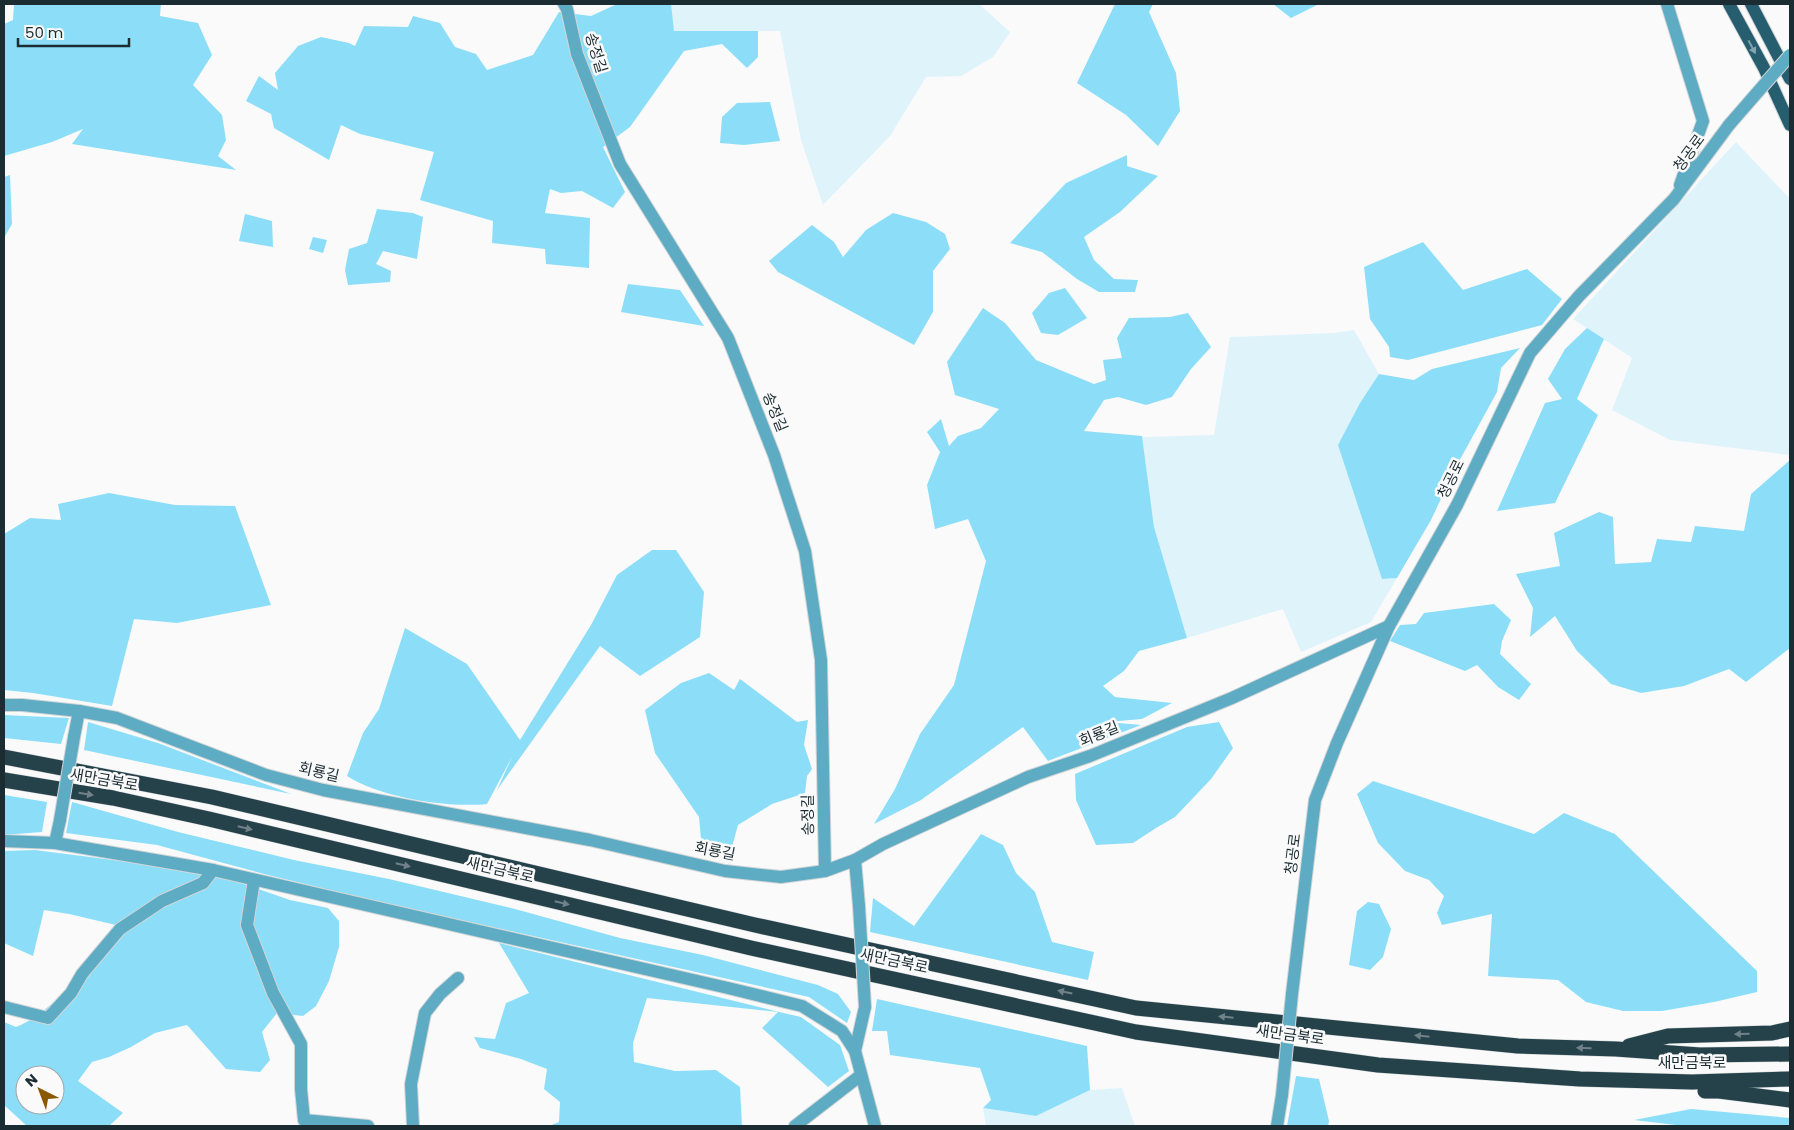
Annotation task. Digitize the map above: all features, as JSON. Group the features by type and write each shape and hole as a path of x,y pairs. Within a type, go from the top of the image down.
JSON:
{"highway":[{"name":"새만금북로","path":"4,757 212,797 755,925 1136,1008 1518,1046 1616,1049 1700,1055 1790,1054"},
{"name":"새만금북로","path":"4,780 112,798 209,819 751,948 1136,1032 1378,1065 1580,1079 1692,1082 1790,1079"},
{"path":"1616,1049 1668,1036 1772,1033 1790,1030"},
{"path":"1580,1079 1620,1090 1719,1091 1790,1089"},
{"path":"1719,1091 1790,1100"}],"main road":[{"path":"1729,4 1764,68 1790,125"},
{"path":"1752,4 1790,78"}],"street":[{"name":"송정길","path":"564,4 568,9 577,54 620,164 728,338 774,455 805,551 821,660 825,871"},
{"path":"1667,4 1703,121 1674,199"},
{"name":"청공로","path":"1278,1126 1316,800 1337,743 1389,626 1457,505 1530,353 1579,296 1674,199 1729,125 1790,55"},
{"name":"회룡길","path":"4,705 79,710 117,718 266,775 323,790 590,840 726,871 781,877 825,871 855,860 883,844 1028,777 1090,756 1232,698 1389,626"},
{"path":"55,843 79,710"},
{"path":"4,841 55,843 213,870 802,1006 842,1031 855,1051 875,1126"},
{"path":"855,860 865,1007 855,1051"},
{"path":"4,1007 48,1018 72,993 82,974 120,929 162,901 202,882 213,870"},
{"path":"254,880 247,925 273,993 301,1044 301,1089 304,1120 368,1126"},
{"path":"412,1126 411,1084 425,1013 440,994 458,978"},
{"path":"795,1126 861,1075"}],"shaded area":[{"path":"14,4 161,4 160,16 198,23 212,55 193,85 222,115 226,140 218,156 236,170 72,144 83,129 52,142 4,156 4,24 13,20"},
{"path":"617,4 671,4 674,31 758,31 758,57 747,68 722,44 684,51 630,127 603,147 625,192 613,208 582,191 561,193 550,189 545,213 590,218 589,268 546,264 545,249 492,243 493,221 420,200 434,152 360,134 341,125 329,160 274,128 271,114 246,101 259,76 278,90 275,73 298,46 321,37 355,46 364,26 408,27 413,16 440,23 455,47 476,54 487,70 533,55 559,12 591,16"},
{"path":"671,4 979,4 1010,32 993,57 961,76 926,77 890,136 823,205 801,140 780,31 673,31"},
{"path":"1115,4 1153,4 1149,12 1176,73 1180,111 1158,146 1126,115 1077,83"},
{"path":"1273,4 1319,4 1291,18"},
{"path":"770,102 780,141 744,145 720,143 722,117 737,103"},
{"path":"1736,142 1790,199 1790,455 1670,440 1612,410 1632,358 1573,319"},
{"path":"1127,155 1127,166 1158,176 1120,212 1084,237 1094,260 1114,279 1138,280 1135,292 1099,292 1077,279 1042,252 1010,243 1066,183"},
{"path":"10,175 12,224 4,238 4,177"},
{"path":"377,209 413,213 423,217 417,259 383,251 376,264 391,271 390,282 348,285 345,270 349,249 367,243"},
{"path":"893,213 926,222 945,234 950,249 933,271 933,312 914,345 778,272 769,261 812,225 834,242 843,257 866,230"},
{"path":"245,214 272,221 273,247 239,241"},
{"path":"313,237 327,240 323,253 309,249"},
{"path":"1423,242 1463,290 1527,269 1562,299 1542,325 1408,360 1390,357 1389,347 1370,319 1364,267"},
{"path":"628,284 680,290 704,326 621,312"},
{"path":"1065,288 1087,318 1058,335 1041,333 1032,313 1049,293"},
{"path":"983,308 1005,323 1036,360 1094,384 1106,380 1103,360 1122,358 1117,338 1129,318 1170,317 1188,313 1211,347 1191,369 1172,397 1146,405 1118,397 1104,400 1084,431 1142,436 1154,527 1187,638 1139,651 1124,671 1103,686 1115,697 1172,703 1142,719 1107,722 1141,725 1048,761 1023,727 921,800 874,824 895,789 920,734 954,685 986,561 968,519 935,529 927,485 940,452 927,432 941,419 949,446 958,436 981,428 999,409 955,395 947,362"},
{"path":"1587,328 1604,339 1577,399 1598,415 1555,503 1497,511 1545,403 1562,399 1548,379 1565,349"},
{"path":"1354,330 1379,374 1360,403 1382,579 1397,578 1371,622 1301,652 1283,609 1187,638 1154,527 1142,437 1214,435 1230,337 1334,333"},
{"path":"1520,348 1501,368 1497,392 1457,465 1431,520 1397,578 1382,579 1338,445 1360,403 1379,374 1414,380 1432,369"},
{"path":"1790,460 1790,648 1746,682 1729,669 1684,686 1641,693 1611,684 1577,651 1555,616 1530,637 1533,608 1516,574 1560,566 1554,533 1599,512 1613,517 1615,564 1651,562 1657,539 1691,542 1695,526 1744,531 1751,494"},
{"path":"109,493 175,505 235,506 271,605 177,623 134,619 112,706 4,690 4,534 30,518 61,520 58,504"},
{"path":"652,550 676,550 704,592 700,637 640,676 600,646 497,790 512,757 487,804 434,803 415,800 396,796 361,784 347,776 363,733 379,709 405,628 467,664 520,740 591,625 617,575"},
{"path":"1494,604 1511,620 1502,641 1500,654 1531,684 1519,700 1498,687 1477,665 1465,671 1390,641 1400,625 1416,624 1424,613"},
{"path":"709,673 734,690 740,679 797,722 808,720 804,745 812,769 807,776 805,793 772,804 738,825 730,854 702,850 699,817 655,753 645,710 681,683"},
{"path":"4,715 69,718 61,744 4,738"},
{"path":"88,722 158,743 291,794 84,750"},
{"path":"1219,722 1233,748 1211,779 1175,817 1133,843 1096,845 1076,800 1075,774 1187,727"},
{"path":"1373,781 1534,834 1564,813 1615,834 1757,971 1757,992 1662,1011 1623,1011 1586,1002 1558,980 1488,976 1492,914 1442,925 1437,913 1444,896 1429,880 1405,871 1378,843 1357,794"},
{"path":"4,795 47,802 42,832 4,835"},
{"path":"72,802 178,832 515,909 620,938 703,955 818,985 838,994 851,1012 847,1023 809,997 392,905 268,875 157,845 66,833"},
{"path":"981,834 1003,845 1016,873 1035,892 1052,942 1094,952 1088,980 870,932 873,898 914,926"},
{"path":"35,850 129,862 235,881 290,900 328,908 339,921 339,947 329,981 316,1006 303,1016 277,1013 262,1032 270,1060 260,1072 226,1069 187,1025 155,1033 131,1047 92,1062 78,1081 123,1113 109,1126 27,1126 4,1105 4,1022 16,1027 46,1009 72,983 116,925 44,910 33,956 4,943 4,851"},
{"path":"1368,902 1379,904 1391,929 1383,957 1370,970 1349,965 1357,911"},
{"path":"499,943 801,1017 840,1045 849,1071 828,1087 762,1028 778,1012 647,998 633,1043 634,1062 675,1071 716,1070 740,1087 742,1126 549,1126 559,1122 560,1102 544,1089 547,1069 521,1059 480,1048 474,1037 495,1039 506,1003 529,993"},
{"path":"877,999 1087,1046 1090,1090 1036,1116 983,1108 991,1100 980,1068 890,1055 887,1031 872,1031"},
{"path":"1296,1076 1319,1079 1329,1121 1328,1126 1287,1126"},
{"path":"1122,1088 1135,1126 986,1126 983,1108 1036,1116 1090,1090"},
{"path":"1691,1109 1790,1118 1790,1126 1684,1126 1634,1120"}]}
